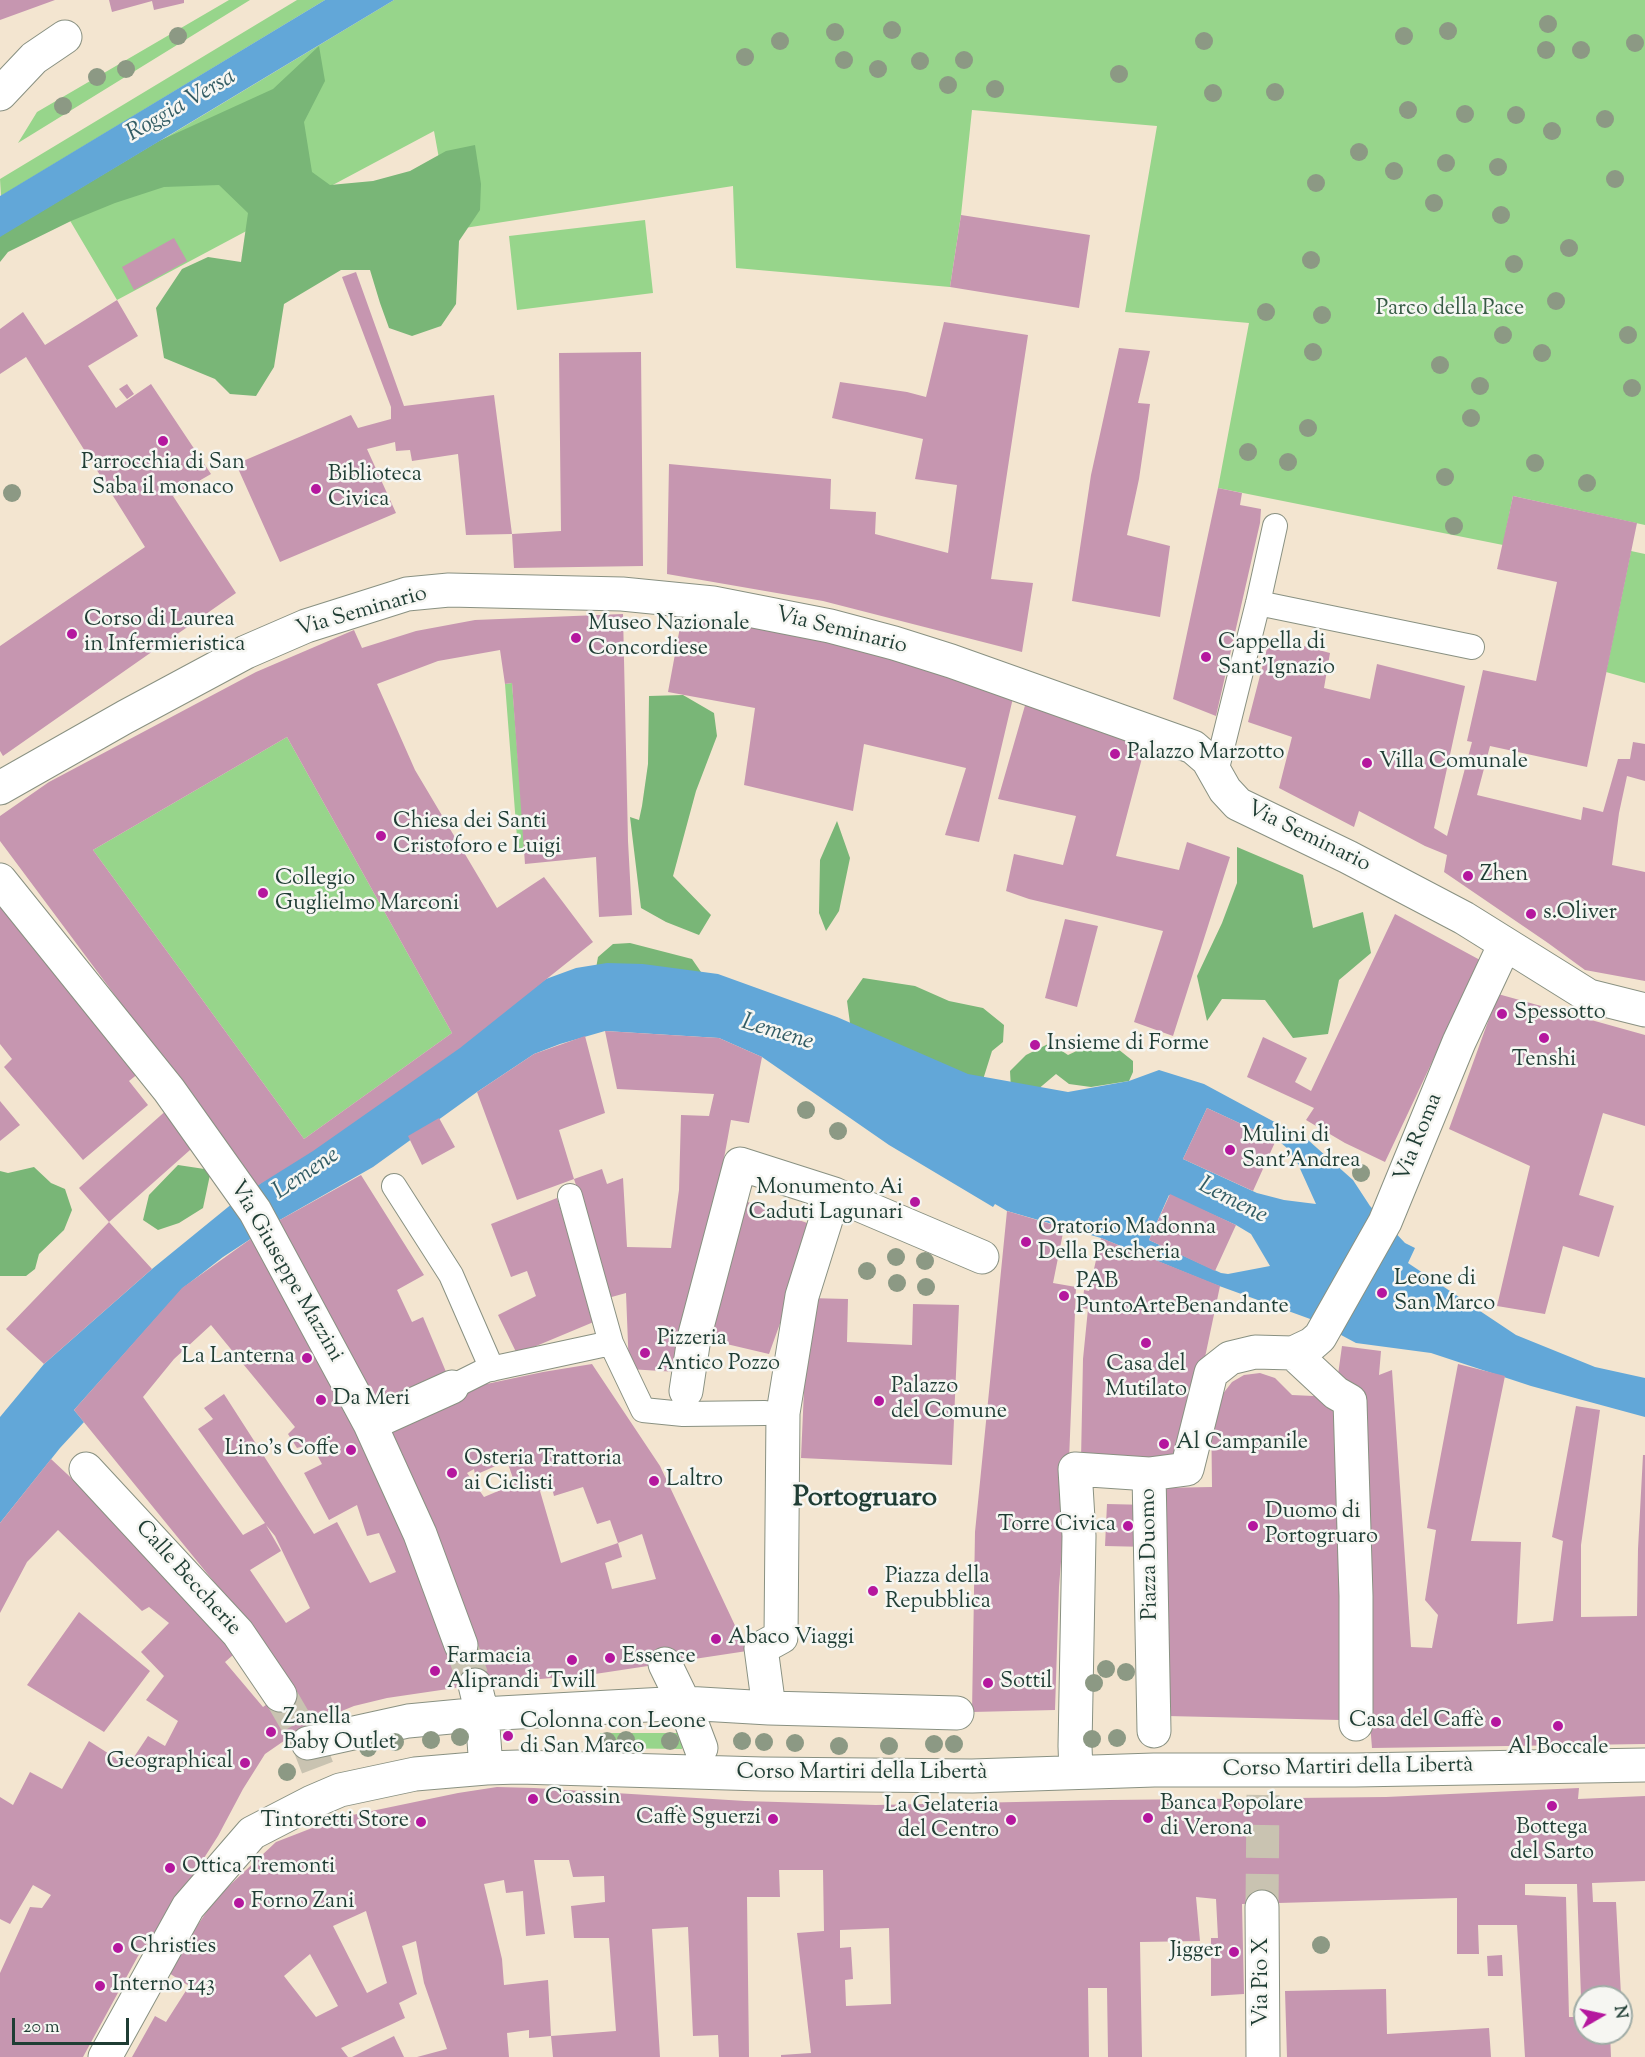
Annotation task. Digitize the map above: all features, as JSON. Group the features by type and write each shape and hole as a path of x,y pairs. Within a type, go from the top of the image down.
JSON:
{"street":[{"path":"0,94 34,58 65,37"},
{"name":"Via Seminario","path":"0,788 246,652 296,630 407,594 449,590 622,594 713,603 830,626 894,643 1193,747 1208,760 1226,790 1238,804 1357,862 1464,918 1590,996 1645,1010"},
{"name":"Via Giuseppe Mazzini","path":"0,880 169,1090 245,1195 266,1229 370,1424 420,1534 461,1645"},
{"name":"Via Roma","path":"1293,1353 1312,1344 1326,1328 1385,1222 1459,1042 1505,944"},
{"path":"684,1402 694,1338 740,1164 834,1194 982,1257"},
{"path":"769,1708 761,1648 780,1636 774,1413 802,1296 834,1194"},
{"name":"Piazza Duomo","path":"1154,1731 1149,1474 1188,1469 1210,1373 1230,1358 1255,1352 1293,1353"},
{"path":"1293,1353 1336,1393 1350,1401 1356,1596 1356,1724"},
{"path":"370,1424 452,1387"},
{"name":"Calle Beccherie","path":"86,1469 238,1633 280,1695"},
{"path":"1076,1772 1079,1536 1076,1469 1149,1474"},
{"path":"665,1664 684,1703 701,1748"},
{"path":"308,1743 408,1721 479,1700 684,1703 769,1708 957,1713"},
{"path":"479,1700 486,1768"},
{"name":"Corso Martiri della Libertà","path":"105,2057 188,1907 252,1833 340,1790 415,1774 486,1768 972,1776 1076,1772 1264,1783 1645,1765"},
{"name":"Via Pio X","path":"1262,1907 1263,2057"}],"lane":[{"path":"1216,772 1275,526"},
{"path":"1258,603 1472,646"},
{"path":"394,1186 451,1275 492,1369"},
{"path":"570,1196 611,1343 643,1410 684,1402 774,1413"},
{"path":"452,1387 492,1369 611,1343"}],"green space":[{"path":"229,0 250,0 18,143 37,112"},
{"path":"297,0 325,0 1,196 0,179"},
{"name":"Parco della Pace","path":"394,0 1645,0 1645,525 1513,496 1503,545 1218,488 1249,323 1125,312 1157,126 972,110 961,215 950,287 736,268 733,186 452,230 434,131 117,300 59,202"},
{"path":"319,46 325,81 304,122 312,172 330,185 373,181 410,171 446,151 475,145 481,184 480,210 459,241 456,304 441,326 412,336 389,328 370,270 341,270 284,304 274,367 256,396 230,394 215,379 164,358 156,308 182,269 208,257 241,262 248,213 219,185 164,187 115,203 71,221 8,252 0,262 0,236 159,141 273,89"},
{"path":"645,220 653,293 517,310 509,236"},
{"path":"1631,551 1645,554 1645,683 1606,672"},
{"path":"512,683 525,849 518,850 505,684"},
{"path":"683,695 714,713 717,736 696,791 673,876 711,915 699,935 666,922 641,908 630,817 639,820 642,806 648,764 649,696"},
{"path":"287,737 452,1033 304,1139 93,850"},
{"path":"837,821 850,858 839,911 826,931 819,913 820,860"},
{"path":"1237,847 1303,875 1313,928 1363,912 1371,953 1339,980 1328,1034 1293,1038 1265,1000 1222,999 1207,1021 1197,976 1222,923 1237,883"},
{"path":"630,943 692,959 701,972 595,974 598,957 613,944"},
{"path":"863,978 915,986 949,1001 983,1008 1004,1025 1003,1042 992,1051 981,1086 852,1038 847,1001"},
{"path":"1096,1042 1118,1049 1133,1061 1133,1072 1129,1081 1091,1087 1069,1084 1056,1074 1030,1096 1011,1089 1010,1071 1026,1055 1050,1043 1068,1055"},
{"path":"178,1165 211,1170 203,1208 179,1223 158,1230 143,1220 149,1195"},
{"path":"34,1167 51,1183 65,1189 72,1210 64,1230 39,1254 35,1269 26,1276 0,1276 0,1171 8,1173"},
{"path":"600,1733 681,1733 682,1749 599,1748"}],"water":[{"name":"Roggia Versa","path":"325,0 394,0 0,237 0,196"},
{"name":"Lemene","path":"607,963 643,964 718,974 837,1017 968,1074 1068,1092 1129,1081 1159,1070 1204,1084 1308,1140 1353,1180 1370,1206 1405,1243 1415,1248 1408,1263 1516,1335 1595,1367 1645,1378 1645,1417 1531,1386 1431,1353 1356,1343 1313,1320 1211,1283 1101,1238 1007,1211 995,1204 993,1207 889,1145 762,1057 719,1038 605,1031 534,1054 373,1167 278,1221 223,1257 183,1288 74,1410 84,1422 60,1448 0,1523 0,1417 44,1364 152,1269 233,1203 546,979 576,968","holes":["1207,1108 1280,1142 1288,1149 1297,1162 1316,1204 1284,1200 1257,1193 1183,1159","1169,1195 1251,1234 1270,1266 1228,1274 1221,1273 1149,1240"]}],"building":[{"path":"0,0 55,0 0,20"},
{"path":"109,0 184,0 184,3 154,10 152,1 112,12"},
{"path":"961,215 1090,235 1079,308 950,287"},
{"path":"174,238 187,261 134,290 122,267"},
{"name":"Biblioteca Civica","path":"356,272 404,406 494,395 512,534 466,535 458,454 412,461 410,450 396,451 395,442 367,449 396,513 280,562 236,464 351,415 358,428 391,419 391,407 342,277"},
{"path":"117,300 138,336 88,366 116,408 151,384 211,474 173,496 236,593 3,756 0,751 0,646 145,547 26,357 0,374 0,329 23,312 45,345"},
{"path":"944,322 1028,335 991,579 1033,583 1022,652 823,601 667,574 669,464 831,479 830,509 876,512 875,534 948,553 957,485 915,479 923,439 832,418 840,382 926,397"},
{"path":"1119,348 1150,351 1138,403 1150,404 1139,479 1127,535 1170,546 1160,617 1072,601 1091,475"},
{"path":"641,352 643,566 514,568 512,534 561,531 559,353"},
{"path":"127,384 134,394 127,399 119,389"},
{"path":"1218,488 1242,493 1240,505 1261,509 1260,523 1216,716 1173,699"},
{"path":"1513,496 1637,523 1587,767 1490,746 1477,795 1581,820 1583,807 1603,812 1618,759 1630,759 1633,742 1645,744 1645,781 1627,776 1612,865 1645,872 1645,981 1585,970 1444,872 1447,855 1359,811 1354,827 1279,788 1292,737 1248,722 1270,637 1330,653 1324,688 1370,699 1377,664 1465,686 1434,828 1447,836 1472,742 1467,741 1483,670 1536,681 1557,582 1497,569"},
{"path":"683,611 871,650 1013,698 979,842 945,835 966,768 864,744 853,811 744,785 755,708 668,692"},
{"path":"623,614 632,915 599,917 596,857 525,864 512,683 505,684 500,650 438,661 377,684 415,770 497,908 544,877 593,942 460,1048 313,1151 257,1186 0,841 0,816 49,782 256,672 354,630 362,648 416,631 475,620","holes":["287,737 452,1033 304,1139 93,850"]},
{"path":"1026,702 1146,743 1116,856 1179,870 1187,842 1230,857 1173,1036 1134,1022 1163,931 1029,899 1006,891 1014,854 1063,865 1076,816 998,799"},
{"path":"0,904 139,1073 129,1081 148,1105 83,1160 4,1067 12,1059 0,1044"},
{"path":"1395,914 1480,960 1385,1162 1345,1143 1306,1120 1314,1108 1247,1077 1263,1037 1307,1058 1295,1082 1311,1091"},
{"path":"1065,919 1098,926 1077,1007 1045,998"},
{"path":"1498,994 1645,1035 1645,1126 1603,1113 1579,1195 1614,1206 1599,1257 1563,1246 1545,1314 1497,1306 1530,1166 1449,1129"},
{"path":"605,1031 719,1038 762,1057 749,1123 731,1120 718,1191 677,1372 629,1369 626,1293 608,1298 595,1244 574,1179 602,1169 607,1184 623,1178 627,1247 671,1248 679,1190 681,1115 709,1116 714,1094 617,1089"},
{"path":"585,1036 605,1113 559,1130 574,1179 517,1200 477,1092 534,1054"},
{"path":"0,1101 20,1125 0,1141"},
{"path":"169,1108 199,1142 109,1222 79,1188"},
{"name":"Mulini di Sant'Andrea","path":"1207,1108 1276,1140 1253,1191 1183,1159"},
{"path":"439,1118 455,1147 422,1165 408,1136"},
{"path":"361,1175 424,1275 397,1290 412,1322 423,1317 449,1379 380,1414 278,1221"},
{"path":"1170,1194 1236,1225 1215,1271 1149,1240"},
{"path":"557,1198 596,1321 517,1354 498,1315 536,1296 527,1271 511,1277 491,1224"},
{"path":"742,1200 810,1224 791,1293 769,1354 701,1338"},
{"path":"1007,1211 1064,1228 1053,1283 1076,1287 1069,1460 1059,1587 1055,1710 972,1712 975,1532"},
{"path":"109,1222 152,1269 44,1364 6,1329"},
{"path":"252,1238 386,1426 477,1386 592,1364 660,1466 747,1651 595,1674 475,1685 387,1698 354,1706 307,1725 265,1754 218,1836 173,1907 138,1956 83,2057 0,2057 0,1973 30,1907 42,1908 51,1895 33,1885 10,1924 0,1919 0,1797 13,1805 30,1772 62,1789 89,1741 128,1766 148,1736 165,1746 178,1721 146,1700 164,1676 141,1652 169,1623 149,1607 142,1611 58,1530 27,1562 0,1613 0,1523 51,1459 114,1518 241,1648 225,1662 263,1707 280,1695 215,1592 219,1588 74,1410 182,1288","holes":["211,1325 295,1427 288,1434 297,1448 311,1444 322,1464 304,1473 329,1520 357,1505 367,1536 379,1533 396,1572 370,1583 337,1522 314,1534 224,1394 204,1408 213,1419 198,1429 265,1523 243,1535 143,1397 174,1359","507,1461 515,1484 484,1497 467,1473 474,1469 475,1475","583,1487 597,1524 610,1520 618,1543 561,1563 540,1491 552,1488 554,1496","266,1525 275,1536 310,1608 286,1623 250,1570 281,1551","642,1534 656,1579 612,1589 605,1563 622,1557 618,1543"]},
{"name":"Casa del Mutilato","path":"1101,1238 1220,1286 1184,1457 1081,1460 1083,1359 1088,1309 1082,1308 1084,1290 1089,1291"},
{"name":"Palazzo del Comune","path":"808,1298 848,1299 847,1342 912,1345 913,1304 959,1305 952,1465 801,1458"},
{"path":"1342,1346 1381,1351 1379,1375 1392,1370 1411,1647 1432,1648 1438,1615 1425,1600 1436,1530 1427,1528 1458,1364 1505,1376 1471,1541 1521,1542 1517,1624 1553,1621 1563,1541 1552,1537 1576,1406 1600,1410 1581,1545 1581,1617 1637,1616 1638,1549 1643,1455 1645,1455 1645,1744 1372,1748 1369,1711 1364,1393 1336,1389"},
{"name":"Duomo di Portogruaro","path":"1260,1373 1275,1378 1292,1395 1335,1397 1345,1493 1340,1720 1167,1716 1158,1488 1212,1487 1211,1403 1222,1395 1232,1382 1244,1375"},
{"name":"Torre Civica","path":"1107,1504 1150,1505 1148,1547 1105,1546"},
{"path":"79,1612 150,1671 104,1732 27,1685"},
{"path":"497,1787 745,1801 876,1805 1386,1797 1579,1788 1578,1799 1645,1796 1645,1881 1592,1883 1593,1902 1616,1902 1620,1985 1581,1985 1577,1884 1525,1884 1525,1895 1566,1897 1569,2017 1573,2017 1573,2045 1610,2045 1611,2057 1525,2057 1517,1925 1478,1925 1479,1954 1457,1954 1457,1898 1242,1904 1244,1994 1211,1996 1211,1938 1218,1938 1216,1899 1196,1897 1200,1941 1140,1942 1142,2057 1108,2057 1107,1988 1088,1988 1089,2057 781,2057 781,2055 811,2053 797,1933 824,1931 823,1870 779,1870 780,1897 747,1897 749,2057 719,2057 718,2035 693,2036 688,1927 652,1929 660,2057 553,2057 551,2036 529,2038 529,2030 507,2033 509,2057 417,2057 447,2049 424,1983 416,1941 402,1946 417,1994 399,2003 405,2018 341,2048 348,2057 132,2057 155,2016 166,2022 189,1986 169,1973 215,1899 276,1842 338,1818","holes":["534,1860 569,1860 573,1877 604,1876 605,1902 571,1906 574,1938 609,1938 616,2031 551,2036 548,1980 504,1985 502,1959 484,1884 504,1880 506,1893 523,1891 526,1936 545,1934","366,1911 387,1983 367,1993 333,1926","889,1928 891,2004 846,2006 845,1980 853,1979 851,1947 840,1948 840,1930","310,1954 338,2006 316,2017 284,1976"]},
{"path":"1502,1955 1503,1976 1488,1976 1487,1956"},
{"path":"1386,1989 1387,2034 1489,2028 1491,2057 1287,2057 1285,1991"},
{"path":"394,2036 404,2057 352,2057"}],"tunnel":[{"path":"461,1645 475,1685"},
{"path":"280,1695 308,1743 328,1795"},
{"path":"1262,1907 1263,1795"}],"place":[{"name":"Parrocchia di San Saba il monaco","path":"163,441"},
{"name":"Biblioteca Civica","path":"316,489"},
{"name":"Corso di Laurea in Infermieristica","path":"72,634"},
{"name":"Museo Nazionale Concordiese","path":"576,638"},
{"name":"Cappella di Sant'Ignazio","path":"1206,657"},
{"name":"Palazzo Marzotto","path":"1115,754"},
{"name":"Villa Comunale","path":"1367,763"},
{"name":"Chiesa dei Santi Cristoforo e Luigi","path":"381,836"},
{"name":"Zhen","path":"1468,876"},
{"name":"Collegio Guglielmo Marconi","path":"263,893"},
{"name":"s.Oliver","path":"1531,914"},
{"name":"Spessotto","path":"1502,1014"},
{"name":"Tenshi","path":"1544,1038"},
{"name":"Insieme di Forme","path":"1035,1045"},
{"name":"Mulini di Sant'Andrea","path":"1230,1150"},
{"name":"Monumento Ai Caduti Lagunari","path":"915,1202"},
{"name":"Oratorio Madonna Della Pescheria","path":"1026,1242"},
{"name":"Leone di San Marco","path":"1382,1293"},
{"name":"PAB PuntoArteBenandante","path":"1064,1296"},
{"name":"Casa del Mutilato","path":"1146,1343"},
{"name":"Pizzeria Antico Pozzo","path":"645,1353"},
{"name":"La Lanterna","path":"307,1358"},
{"name":"Da Meri","path":"321,1400"},
{"name":"Palazzo del Comune","path":"879,1401"},
{"name":"Al Campanile","path":"1164,1444"},
{"name":"Lino's Coffe","path":"351,1450"},
{"name":"Osteria Trattoria ai Ciclisti","path":"452,1473"},
{"name":"Laltro","path":"654,1481"},
{"name":"Torre Civica","path":"1128,1526"},
{"name":"Duomo di Portogruaro","path":"1253,1526"},
{"name":"Piazza della Repubblica","path":"873,1591"},
{"name":"Abaco Viaggi","path":"716,1639"},
{"name":"Essence","path":"610,1658"},
{"name":"Twill","path":"572,1660"},
{"name":"Farmacia Aliprandi","path":"435,1671"},
{"name":"Sottil","path":"988,1683"},
{"name":"Casa del Caffè","path":"1496,1722"},
{"name":"Al Boccale","path":"1558,1726"},
{"name":"Zanella Baby Outlet","path":"271,1732"},
{"name":"Colonna con Leone di San Marco","path":"508,1736"},
{"name":"Geographical","path":"245,1763"},
{"name":"Coassin","path":"533,1799"},
{"name":"Bottega del Sarto","path":"1552,1806"},
{"name":"Banca Popolare di Verona","path":"1148,1818"},
{"name":"Caffè Sguerzi","path":"773,1819"},
{"name":"La Gelateria del Centro","path":"1011,1820"},
{"name":"Tintoretti Store","path":"421,1822"},
{"name":"Ottica Tremonti","path":"170,1868"},
{"name":"Forno Zani","path":"239,1903"},
{"name":"Christies","path":"118,1948"},
{"name":"Jigger","path":"1234,1952"},
{"name":"Interno 143","path":"100,1986"}],"district":[{"name":"Portogruaro","path":"865,1500"}]}
